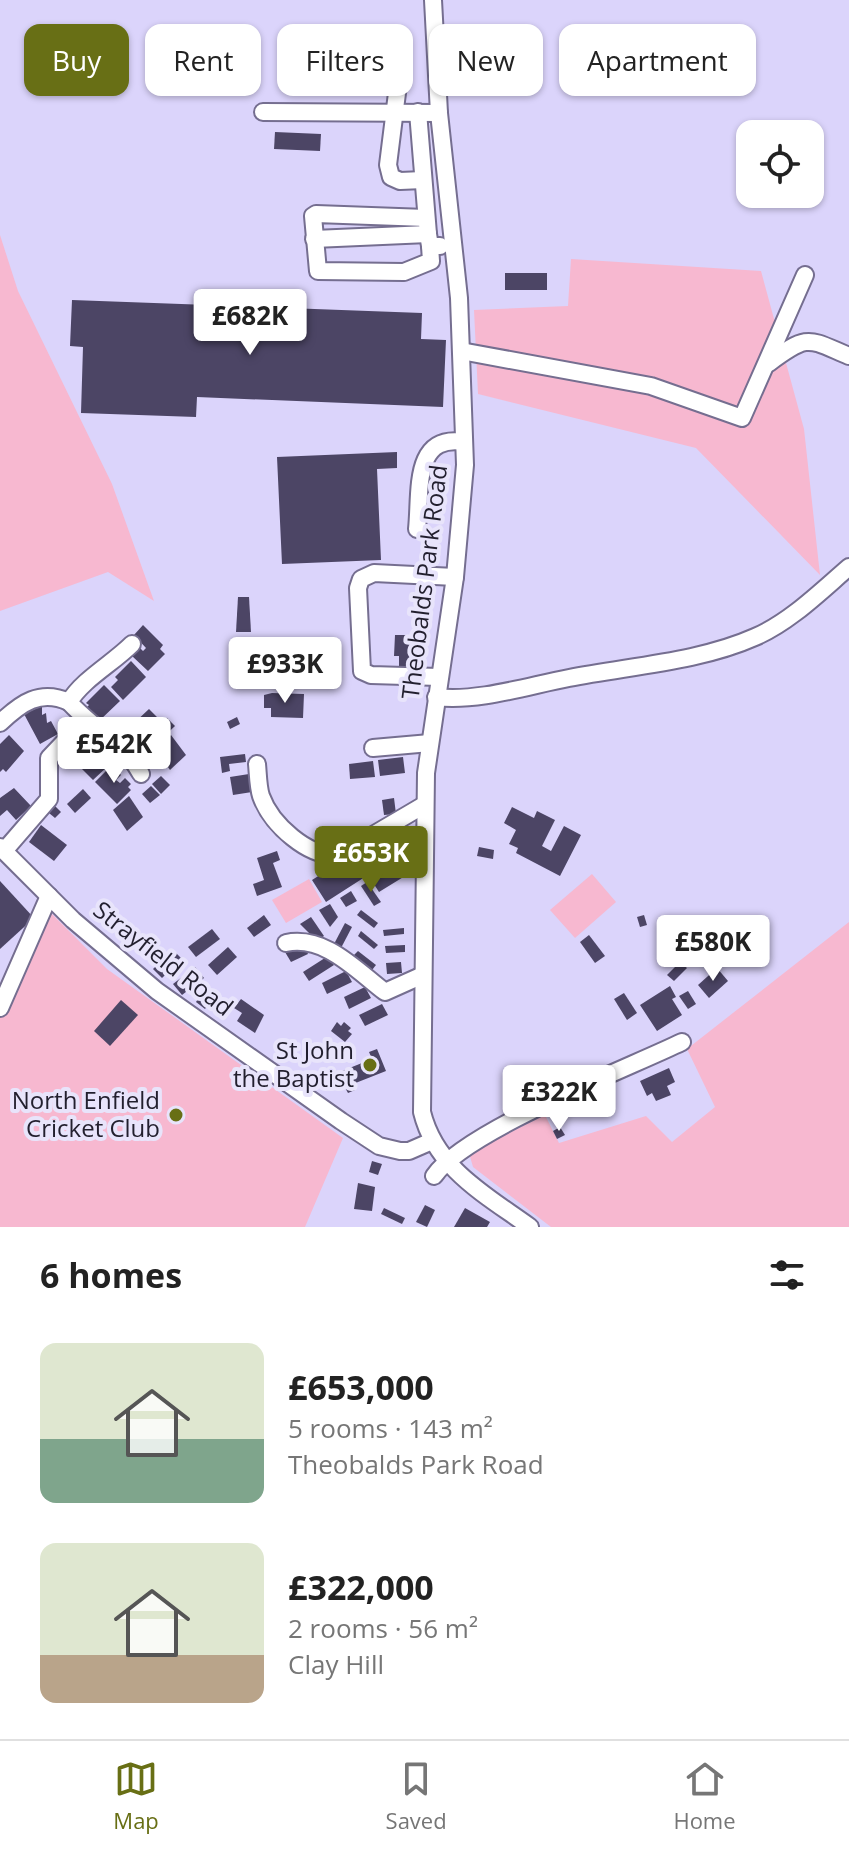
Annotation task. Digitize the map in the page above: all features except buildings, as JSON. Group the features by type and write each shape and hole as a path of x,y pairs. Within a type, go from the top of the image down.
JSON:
{"street":[{"name":"Theobalds Park Road","path":"433,0 439,113 461,351 464,442 455,577 436,697 424,805 421,1101 432,1141 445,1160 465,1180 530,1227"},
{"path":"395,96 388,165 391,177 400,181 423,180"},
{"path":"263,112 439,113"},
{"path":"418,112 423,180 428,233 431,261 404,272 318,271 313,216 316,214 428,233 453,246"},
{"path":"314,239 428,233"},
{"path":"461,351 651,386 742,418 805,275"},
{"path":"768,364 809,341 823,342 849,356"},
{"path":"417,529 427,453 436,443 448,440 464,442"},
{"path":"436,697 453,699 702,653 756,637 804,605 849,567"},
{"path":"439,677 424,673 371,675 362,671 358,588 361,579 374,573 455,577"},
{"path":"69,702 93,675 109,667 132,644"},
{"path":"0,723 17,708 44,695 69,702 85,720 128,754 141,774"},
{"path":"2,849 49,799 49,758 85,720"},
{"path":"373,748 430,743"},
{"path":"257,764 261,796 269,810 288,833 323,854 339,855 424,805"},
{"name":"Strayfield Road","path":"2,849 49,896 157,991 361,1135 379,1146 400,1151 409,1151 432,1141"},
{"path":"0,1008 49,896"},
{"path":"286,943 304,940 322,945 385,992 423,975"},
{"path":"434,1176 445,1160 499,1129 682,1042"}],"shaded area":[{"path":"0,235 18,291 112,484 154,601 108,572 0,611"},
{"path":"571,259 761,271 804,429 820,575 696,448 478,394 474,310 568,306"},
{"path":"592,874 616,902 575,938 550,910"},
{"path":"309,879 322,902 286,923 272,900"},
{"name":"North Enfield Cricket Club","path":"48,910 107,969 343,1138 305,1227 0,1227 0,1012"},
{"path":"849,922 849,1227 551,1227 473,1167 469,1153 545,1115 559,1143 646,1116 672,1142 715,1107 687,1049"}],"place":[{"name":"St John the Baptist","path":"370,1065"},
{"name":"North Enfield Cricket Club","path":"176,1115"}]}
